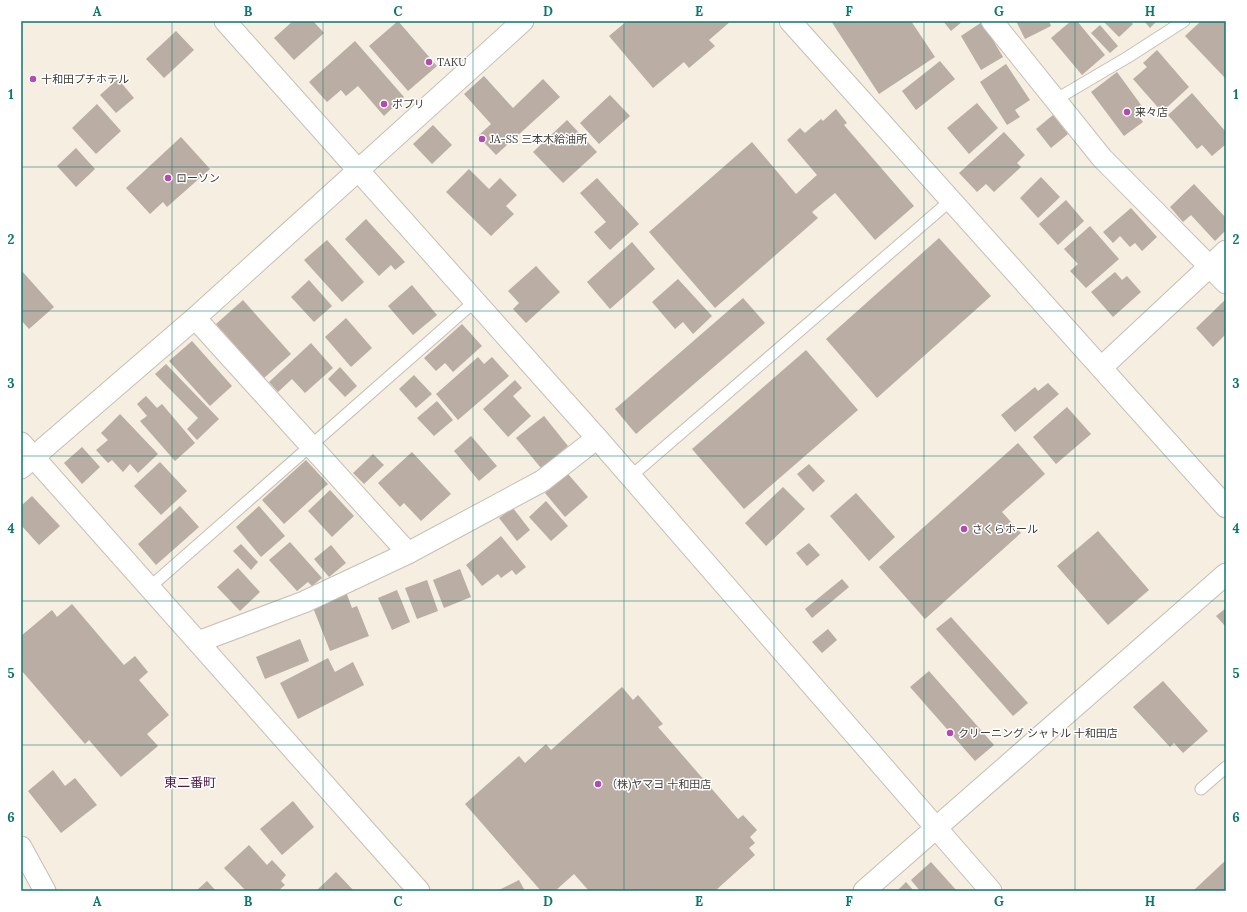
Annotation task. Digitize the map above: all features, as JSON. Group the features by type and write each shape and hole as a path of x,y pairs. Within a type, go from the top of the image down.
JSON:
{"street":[{"path":"225,21 474,302 597,438 991,891"},
{"path":"419,891 150,587 25,456 195,318 523,21"},
{"path":"790,21 1226,507"},
{"path":"992,21 1102,158 1226,283"},
{"path":"1102,367 1209,265 1226,251"},
{"path":"195,318 408,553"},
{"path":"198,642 304,602 408,553 542,481 597,438"},
{"path":"864,891 1226,574"},
{"path":"21,847 45,891"}],"lane":[{"path":"1055,100 1128,57 1184,21"},
{"path":"630,477 950,201"},
{"path":"150,587 474,302"},
{"path":"1201,789 1226,767"}],"building":[{"path":"293,21 313,21 324,33 294,60 274,38"},
{"path":"398,21 437,66 408,91 369,46"},
{"path":"627,21 731,21 709,40 715,46 689,68 684,62 653,88 609,36"},
{"path":"831,21 911,21 935,57 879,94"},
{"path":"943,21 963,21 951,31"},
{"path":"1016,21 1049,21 1051,26 1025,39"},
{"path":"1071,21 1077,21 1105,55 1082,75 1051,38"},
{"path":"1103,21 1130,21 1133,24 1119,37"},
{"path":"1144,21 1157,21 1150,28"},
{"path":"1201,21 1226,21 1226,79 1185,36"},
{"path":"982,22 1003,57 981,70 961,36"},
{"path":"1100,25 1118,46 1110,53 1091,33"},
{"path":"176,31 194,50 164,78 146,59"},
{"path":"355,41 404,97 384,116 358,86 346,96 341,90 327,102 309,82"},
{"path":"1157,50 1189,87 1162,112 1133,79 1147,67 1143,63"},
{"path":"940,61 955,79 916,110 902,91"},
{"path":"1006,64 1030,100 1015,110 1020,117 1007,125 980,82"},
{"path":"1117,72 1144,109 1137,114 1143,122 1124,136 1091,92"},
{"path":"484,76 513,108 543,79 560,97 496,155 478,136 491,124 464,94"},
{"path":"118,79 134,98 116,113 100,95"},
{"path":"1192,93 1226,132 1226,144 1212,156 1202,145 1197,149 1168,115"},
{"path":"610,95 630,116 599,144 580,123"},
{"path":"977,103 998,128 969,154 947,128"},
{"path":"97,104 121,131 96,154 72,128"},
{"path":"836,109 847,123 844,125 914,206 875,240 835,193 812,212 818,218 715,308 649,232 752,142 796,194 817,175 787,140 800,128 805,133 821,119 823,121"},
{"path":"1053,115 1068,134 1051,148 1036,129"},
{"path":"567,120 597,152 563,183 533,152"},
{"path":"433,125 452,145 432,164 413,144"},
{"path":"1004,132 1025,155 1017,163 1021,167 994,192 986,184 977,192 959,173"},
{"name":"ローソン","path":"181,137 210,169 167,207 163,202 150,214 126,188"},
{"path":"76,148 95,169 76,187 57,166"},
{"path":"469,169 489,189 500,178 517,195 506,206 514,214 491,236 446,192"},
{"path":"1041,177 1060,197 1038,218 1020,198"},
{"path":"597,178 639,224 610,250 594,232 606,222 580,193"},
{"path":"1194,184 1226,218 1226,230 1215,241 1191,215 1183,222 1170,207"},
{"path":"1066,200 1084,221 1058,245 1039,224"},
{"path":"1131,208 1157,237 1142,251 1135,243 1130,247 1120,236 1113,243 1103,232"},
{"path":"366,219 405,262 395,270 391,265 379,276 345,239"},
{"path":"1090,226 1119,259 1086,288 1070,271 1078,264 1064,249"},
{"path":"939,238 991,296 877,398 826,339"},
{"path":"327,240 364,282 342,302 304,260"},
{"path":"632,242 655,269 610,309 587,282"},
{"path":"536,266 560,292 526,323 513,309 519,303 508,291"},
{"path":"21,270 54,307 29,329 21,320"},
{"path":"1115,272 1122,280 1127,276 1141,292 1113,317 1091,292"},
{"path":"678,279 712,316 693,334 683,322 675,329 652,302"},
{"path":"309,280 332,306 314,322 291,297"},
{"path":"412,285 437,315 413,335 388,306"},
{"path":"743,298 765,323 636,434 615,409"},
{"path":"1226,299 1226,334 1213,347 1196,328"},
{"path":"243,300 291,354 264,378 216,324"},
{"path":"346,318 372,348 351,367 325,337"},
{"path":"462,324 482,346 453,372 445,363 436,371 424,358"},
{"path":"192,341 232,386 210,406 169,361"},
{"path":"311,343 333,368 305,393 292,379 278,392 269,382"},
{"path":"806,350 858,410 744,509 692,449"},
{"path":"478,357 484,364 492,357 509,376 458,420 436,394"},
{"path":"166,364 219,419 197,440 187,429 198,418 155,374"},
{"path":"340,367 357,386 345,397 328,379"},
{"path":"414,375 432,394 416,408 399,389"},
{"path":"515,380 522,388 513,396 531,416 508,437 483,409"},
{"path":"1048,383 1059,394 1015,432 1001,415 1035,387 1038,391"},
{"path":"146,396 157,408 162,404 195,443 175,461 140,421 147,416 137,404"},
{"path":"437,401 453,420 434,436 417,418"},
{"path":"1067,407 1091,434 1056,464 1033,437"},
{"path":"120,414 158,454 138,473 130,464 123,472 112,460 108,463 96,450 108,440 101,433"},
{"path":"544,416 568,446 541,468 516,438"},
{"path":"471,436 497,466 479,481 454,451"},
{"path":"1018,443 1045,474 1002,512 1021,533 925,619 879,567"},
{"path":"82,447 100,467 82,484 64,463"},
{"path":"412,452 451,494 421,521 404,503 400,507 378,483"},
{"path":"373,454 384,465 364,484 353,473"},
{"path":"306,460 328,484 284,524 262,500"},
{"path":"160,462 187,491 161,515 134,486"},
{"path":"809,464 825,481 813,492 797,474"},
{"path":"568,474 588,497 565,517 545,493"},
{"path":"783,487 805,509 766,546 745,523"},
{"path":"330,490 354,516 332,537 308,511"},
{"path":"856,493 895,537 869,561 830,516"},
{"path":"32,496 60,526 39,545 21,525 21,506"},
{"path":"546,501 568,526 551,541 529,517"},
{"path":"180,506 199,527 156,565 138,544"},
{"path":"259,506 285,536 261,557 236,527"},
{"path":"513,508 530,530 517,541 499,518"},
{"path":"1098,531 1149,590 1108,625 1057,566"},
{"path":"501,536 526,567 516,575 512,570 501,578 498,574 482,586 466,565"},
{"path":"290,542 322,578 312,586 308,582 297,591 269,560"},
{"path":"809,543 820,555 807,566 796,553"},
{"path":"241,544 258,562 251,570 233,551"},
{"path":"331,545 346,563 329,577 314,559"},
{"path":"238,568 260,592 240,611 217,587"},
{"path":"460,569 471,597 444,608 433,580"},
{"path":"842,579 849,587 812,618 805,609"},
{"path":"427,580 438,611 417,619 405,588"},
{"path":"397,590 410,622 392,630 378,598"},
{"path":"346,592 352,608 357,606 369,636 330,651 312,605"},
{"path":"72,604 124,665 135,656 148,672 139,680 169,715 147,734 158,746 121,777 89,740 85,744 21,670 21,636 52,610 57,617"},
{"path":"1226,608 1226,627 1216,616"},
{"path":"951,617 1028,703 1013,716 936,629"},
{"path":"828,629 837,640 822,653 812,642"},
{"path":"300,639 309,661 265,679 256,657"},
{"path":"328,658 335,672 353,662 364,685 298,719 280,683"},
{"path":"929,671 994,745 975,761 910,687"},
{"path":"1163,681 1208,731 1183,753 1174,743 1170,747 1133,707"},
{"name":"（株)ヤマヨ 十和田店","path":"622,687 633,700 638,695 663,724 658,727 738,819 743,815 757,830 750,837 755,843 749,848 755,855 715,891 589,891 574,874 555,891 541,891 465,804 519,756 525,763 546,744 551,750"},
{"path":"53,770 65,786 75,778 97,805 61,833 28,791"},
{"path":"293,801 314,827 282,855 260,829"},
{"path":"249,845 267,865 272,860 286,875 281,881 285,885 278,891 246,891 224,868"},
{"path":"1226,860 1226,891 1193,891"},
{"path":"931,862 957,891 920,891 911,880"},
{"path":"336,872 354,891 316,891"},
{"path":"519,880 525,891 497,891"},
{"path":"207,881 216,891 196,891"},
{"path":"906,882 914,891 897,891"}],"place":[{"name":"TAKU","path":"429,62"},
{"name":"十和田プチホテル","path":"33,79"},
{"name":"ポプリ","path":"384,104"},
{"name":"来々店","path":"1127,112"},
{"name":"JA-SS 三本木給油所","path":"482,139"},
{"name":"ローソン","path":"168,178"},
{"name":"さくらホール","path":"964,529"},
{"name":"クリーニング シャトル 十和田店","path":"950,733"},
{"name":"（株)ヤマヨ 十和田店","path":"598,784"}],"district":[{"name":"東二番町","path":"190,782"}]}
